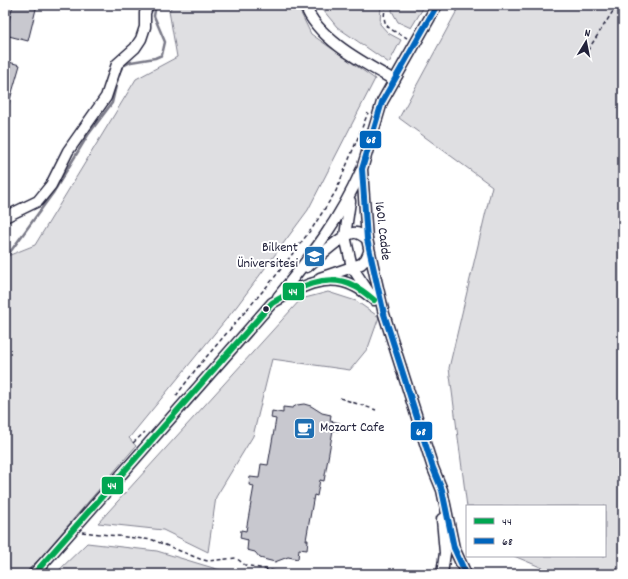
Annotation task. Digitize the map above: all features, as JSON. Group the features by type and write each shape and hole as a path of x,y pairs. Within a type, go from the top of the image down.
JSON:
{"street":[{"path":"5,218 38,201 51,185 68,152 106,97 117,64 135,48 141,39 145,27 145,13 148,5"},
{"path":"305,5 325,35 356,58 394,80"},
{"name":"1601. Cadde","path":"437,5 382,102 362,169 367,239 384,314 433,468 442,490 454,548 465,572"},
{"path":"34,574 293,278 338,217 351,194 362,169"},
{"path":"351,194 345,236 352,267 384,314"},
{"path":"293,278 345,236 354,233 361,234 367,239"},
{"path":"272,303 304,285 329,274 361,264 366,260 369,252"},
{"path":"304,285 330,280 342,282 353,285 374,300"},
{"name":"1601. Cadde","path":"433,468 443,525 445,552 442,573"},
{"path":"442,573 453,563 458,564 465,572"}],"path":[{"path":"386,5 383,20 388,28 406,37 414,45"},
{"path":"588,50 617,5"},
{"path":"176,397 196,369 274,278 313,227 336,191 369,112"},
{"path":"340,398 376,410"},
{"path":"133,443 147,430"},
{"path":"72,531 153,540 200,560 208,561 236,558 245,565 288,574"}],"shaded area":[{"path":"173,5 297,5 311,34 375,79 308,210 237,306 129,438 136,446 41,557 24,574 5,574 5,257 35,245 136,79 177,57 169,11"},
{"path":"319,5 381,5 380,24 388,33 401,40 389,63 337,27"},
{"path":"393,5 425,5 411,28 398,22 392,11"},
{"path":"460,5 623,5 623,574 557,574 516,557 606,557 606,505 467,505 449,368 492,186 399,118"},
{"path":"328,292 356,301 379,317 368,348 350,370 272,359 253,436 216,497 208,552 163,530 98,523 301,299"},
{"path":"87,543 157,551 233,574 55,574"}],"building":[{"path":"13,5 37,5 28,41 5,35"},
{"path":"5,61 20,65 7,110 5,110"},
{"path":"304,404 311,406 322,413 331,415 330,421 340,423 338,431 333,430 324,481 320,480 317,496 314,495 306,540 308,540 307,550 299,549 298,559 288,557 275,562 260,558 255,552 247,550 248,540 240,538 241,530 246,531 254,486 249,485 250,477 259,478 261,464 268,465 276,419 271,418 272,411 283,413 283,407 292,408 297,405"}],"waterway":[{"path":"5,259 53,193 88,135 112,103 119,73 123,66 131,62 155,58 162,55 165,42 154,16 156,5"}],"transit line":[{"name":"68","path":"437,5 382,102 362,169 367,239 384,314 433,468 442,490 454,548 466,574"},
{"name":"44","path":"34,574 272,303 301,288 322,281 333,280 354,286 362,290 374,300"}],"place":[{"name":"Bilkent Üniversitesi","path":"314,256"},
{"name":"Mozart Cafe","path":"304,428"}]}
